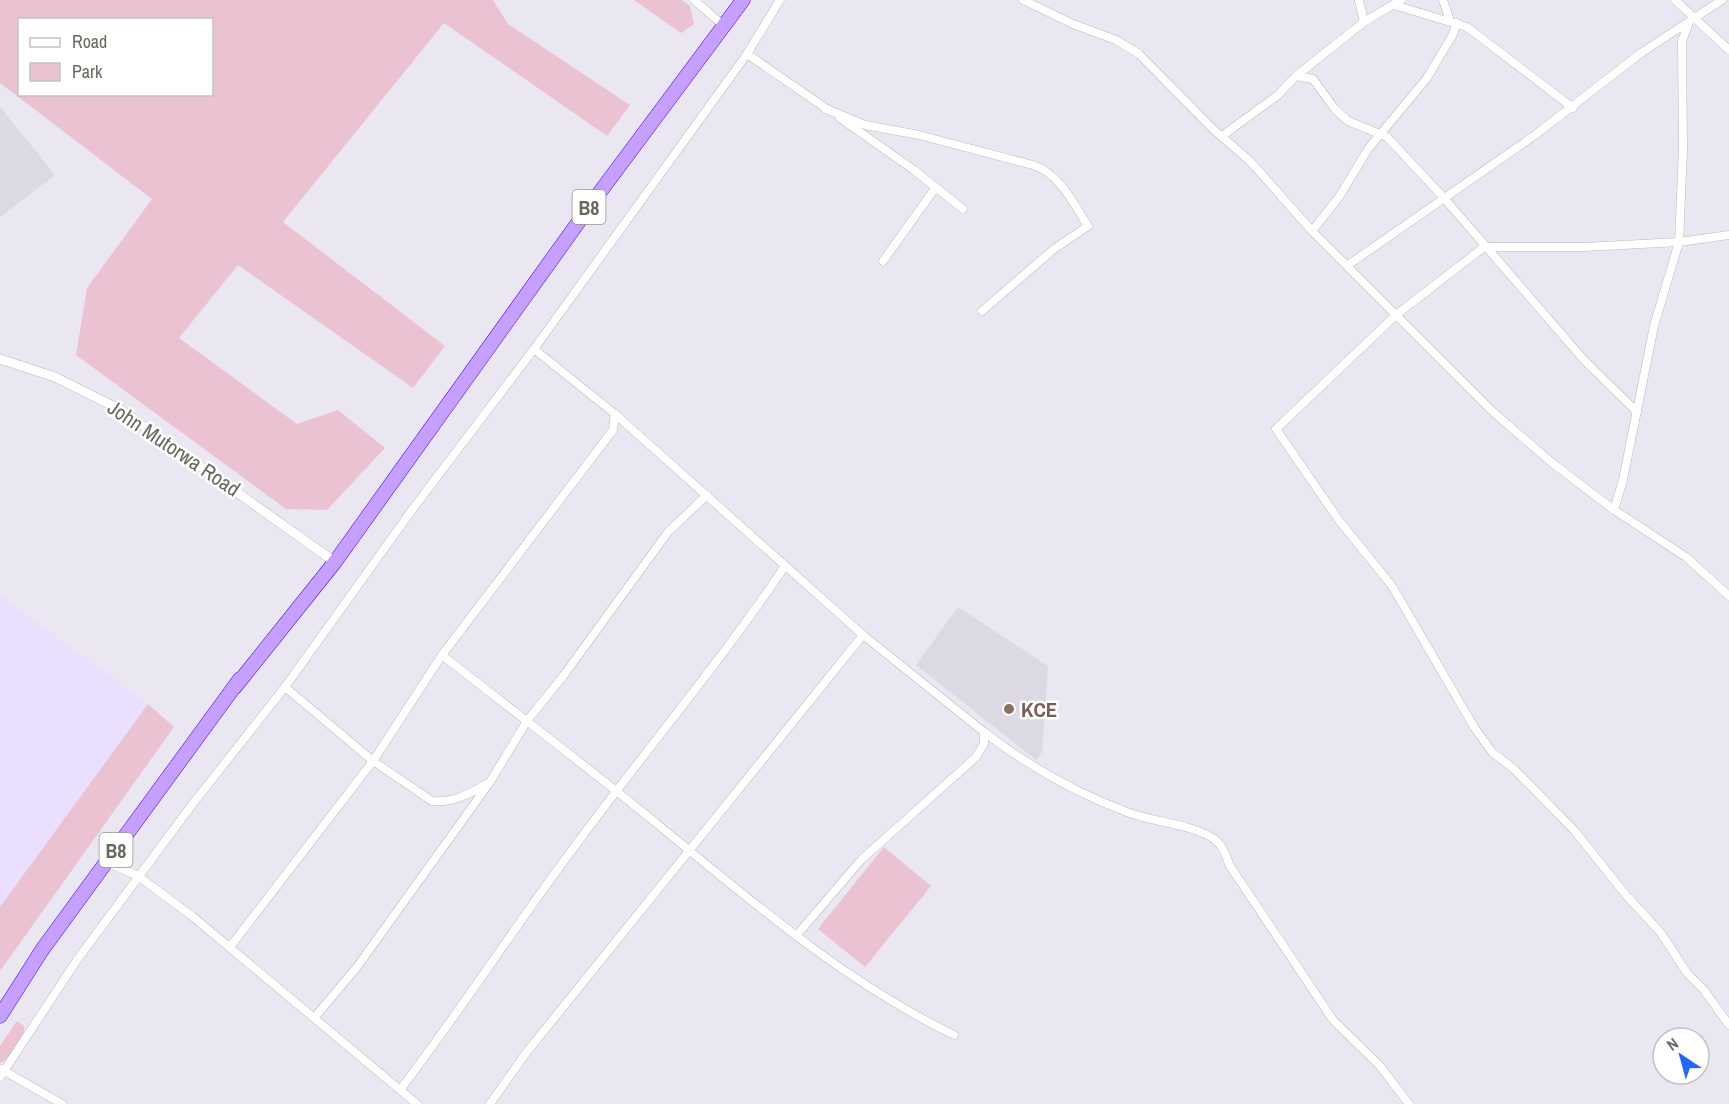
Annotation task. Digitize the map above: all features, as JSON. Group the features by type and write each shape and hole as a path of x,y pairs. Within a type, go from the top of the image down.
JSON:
{"highway":[{"name":"B8","path":"0,1016 42,950 106,862 438,416 743,0"}],"street":[{"path":"694,0 724,27"},
{"path":"0,1077 2,1069 50,998 138,876 285,687 412,510 534,349 664,165 747,54 780,0"},
{"path":"1023,0 1073,24 1116,40 1139,54 1250,161 1312,231 1492,411 1551,462 1614,510 1686,557 1729,596"},
{"path":"1359,0 1364,22"},
{"path":"1222,136 1278,95 1296,76 1364,22 1401,0"},
{"path":"1312,231 1340,197 1368,149 1427,78 1452,36 1454,22 1443,0"},
{"path":"1675,0 1690,21 1729,50"},
{"path":"1348,265 1573,108 1641,53 1722,0"},
{"path":"1394,5 1454,22 1495,46 1573,108"},
{"path":"1614,510 1654,326 1679,242 1683,150 1682,41 1690,21"},
{"path":"747,54 936,187 963,209"},
{"path":"1296,76 1313,79 1334,108 1348,121 1382,133 1444,198 1484,248 1584,360 1637,412"},
{"path":"826,109 865,125 919,135 1033,165 1047,170 1057,180 1088,226 1054,249 982,311"},
{"path":"883,261 936,187"},
{"path":"1729,235 1679,242 1584,247 1484,248 1396,315 1276,429 1338,519 1392,586 1492,752 1514,769 1574,831 1626,895 1661,933 1687,973 1704,990 1729,1025"},
{"path":"534,349 615,414 863,635 984,732 1054,779 1125,812 1186,828 1216,840 1224,850 1230,866 1333,1020 1380,1066 1409,1104"},
{"name":"John Mutorwa Road","path":"0,359 55,377 121,410 332,559"},
{"path":"230,947 373,761 442,655 613,430 615,414"},
{"path":"314,1018 357,967 490,782 526,722 564,675 668,532 707,495"},
{"path":"400,1090 616,790 713,667 785,566"},
{"path":"490,1104 526,1053 863,635"},
{"path":"442,655 616,790 796,936 878,993 915,1016 954,1035"},
{"path":"285,687 373,761 432,801 441,802 470,794 490,782"},
{"path":"796,936 861,860 976,757 984,744 984,732"},
{"path":"106,862 138,876 230,947 417,1104"},
{"path":"2,1069 62,1104"}],"shaded area":[{"path":"0,107 55,175 0,217"},
{"path":"0,595 148,704 0,907"},
{"name":"KCE","path":"958,607 1048,666 1042,752 1036,760 916,665"}],"green space":[{"path":"0,0 493,0 508,24 630,105 607,136 444,23 283,222 445,346 413,388 238,265 179,338 297,424 338,410 385,448 327,510 286,509 76,355 87,288 152,199 0,83"},
{"path":"634,0 682,0 690,6 694,24 681,33"},
{"path":"148,704 174,727 0,971 0,907"},
{"path":"884,847 931,886 865,967 818,929"},
{"path":"17,1021 24,1026 21,1043 10,1057 0,1063 0,1046"}],"place":[{"name":"KCE","path":"1009,709"}]}
